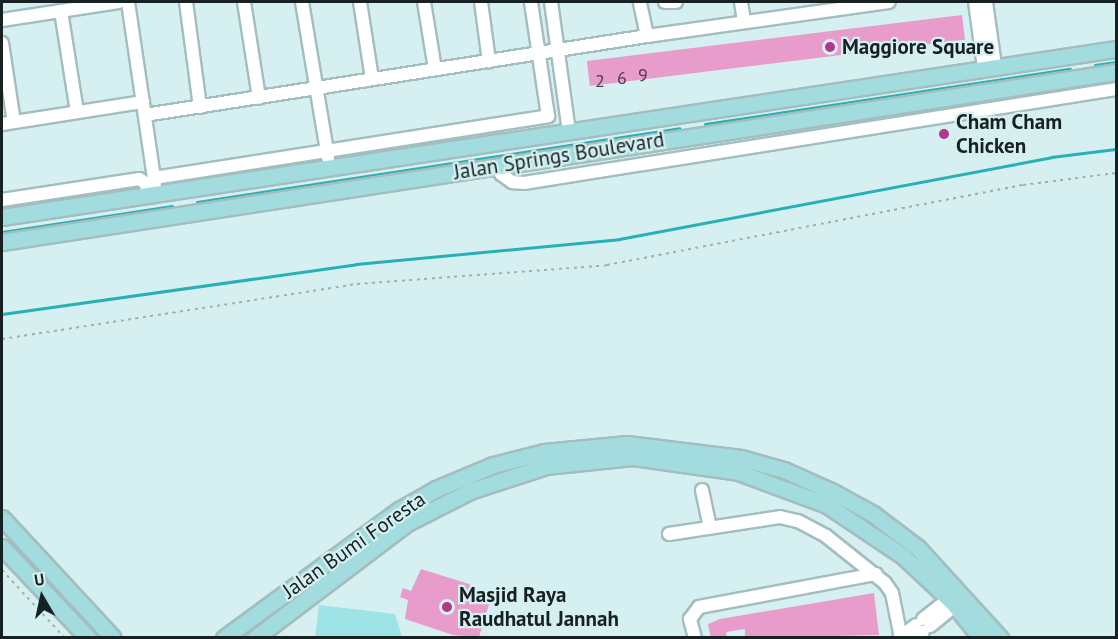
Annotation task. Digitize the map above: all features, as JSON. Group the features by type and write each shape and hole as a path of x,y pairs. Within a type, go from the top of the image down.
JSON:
{"main road":[{"name":"Jalan Springs Boulevard","path":"2,217 1116,49"},
{"path":"1074,56 1078,77"},
{"name":"Jalan Springs Boulevard","path":"2,242 500,170 694,135 1116,72"},
{"path":"690,113 694,135"},
{"path":"182,190 185,214"},
{"name":"Jalan Bumi Foresta","path":"224,638 357,540 436,489 493,465 578,447 627,444 677,447 741,458 784,470 833,492 896,530 955,600 981,638"},
{"name":"Jalan Bumi Foresta","path":"255,638 406,523 507,477 585,459 633,457 738,472 827,505 903,556 1000,638"},
{"path":"2,518 113,638"},
{"path":"357,540 367,553"},
{"path":"2,547 88,638"}],"street":[{"path":"34,2 36,14"},
{"path":"2,20 119,2"},
{"path":"128,2 154,178 152,194"},
{"path":"186,2 200,107"},
{"path":"244,2 259,98"},
{"path":"304,2 329,168"},
{"path":"360,2 372,79"},
{"path":"424,2 435,69"},
{"path":"481,2 489,61"},
{"path":"154,178 548,116 531,2"},
{"path":"551,2 569,131"},
{"path":"640,2 647,36"},
{"path":"665,2 676,2"},
{"path":"741,2 744,22"},
{"path":"788,2 790,16"},
{"path":"2,43 8,123 77,112 200,107 539,52 889,2"},
{"path":"975,2 990,67"},
{"path":"986,2 990,67"},
{"path":"61,11 77,112"},
{"path":"1097,75 1100,92"},
{"path":"1035,85 1037,102"},
{"path":"500,170 512,182 524,183 1116,89"},
{"path":"757,126 760,147"},
{"path":"644,143 648,165"},
{"path":"2,200 139,179 146,183 152,194"},
{"path":"702,490 710,526"},
{"path":"669,534 780,517 798,521 826,536 876,574 892,593 900,637 922,628 955,600"},
{"path":"695,638 690,619 699,607 876,574"}],"path":[{"path":"2,339 357,284 616,263 1023,185 1116,173"},
{"path":"2,570 64,638"}],"shaded area":[{"path":"319,605 395,614 402,637 315,637"}],"building":[{"name":"Maggiore Square","path":"962,15 965,40 590,86 587,61"},
{"name":"Masjid Raya Raudhatul Jannah","path":"421,569 469,584 480,591 479,595 491,598 479,637 453,635 405,619 408,600 400,597 403,588 411,591"},
{"path":"874,593 879,635 745,638 745,629 726,632 727,638 711,638 708,624 720,619"}],"waterway":[{"path":"1095,65 1116,62"},
{"path":"705,124 1070,69"},
{"path":"197,202 679,128"},
{"path":"2,314 356,264 619,239 1051,157 1116,149"},
{"path":"2,232 172,206"}],"place":[{"name":"Maggiore Square","path":"830,47"},
{"name":"Cham Cham Chicken","path":"944,134"},
{"name":"Masjid Raya Raudhatul Jannah","path":"447,607"}]}
